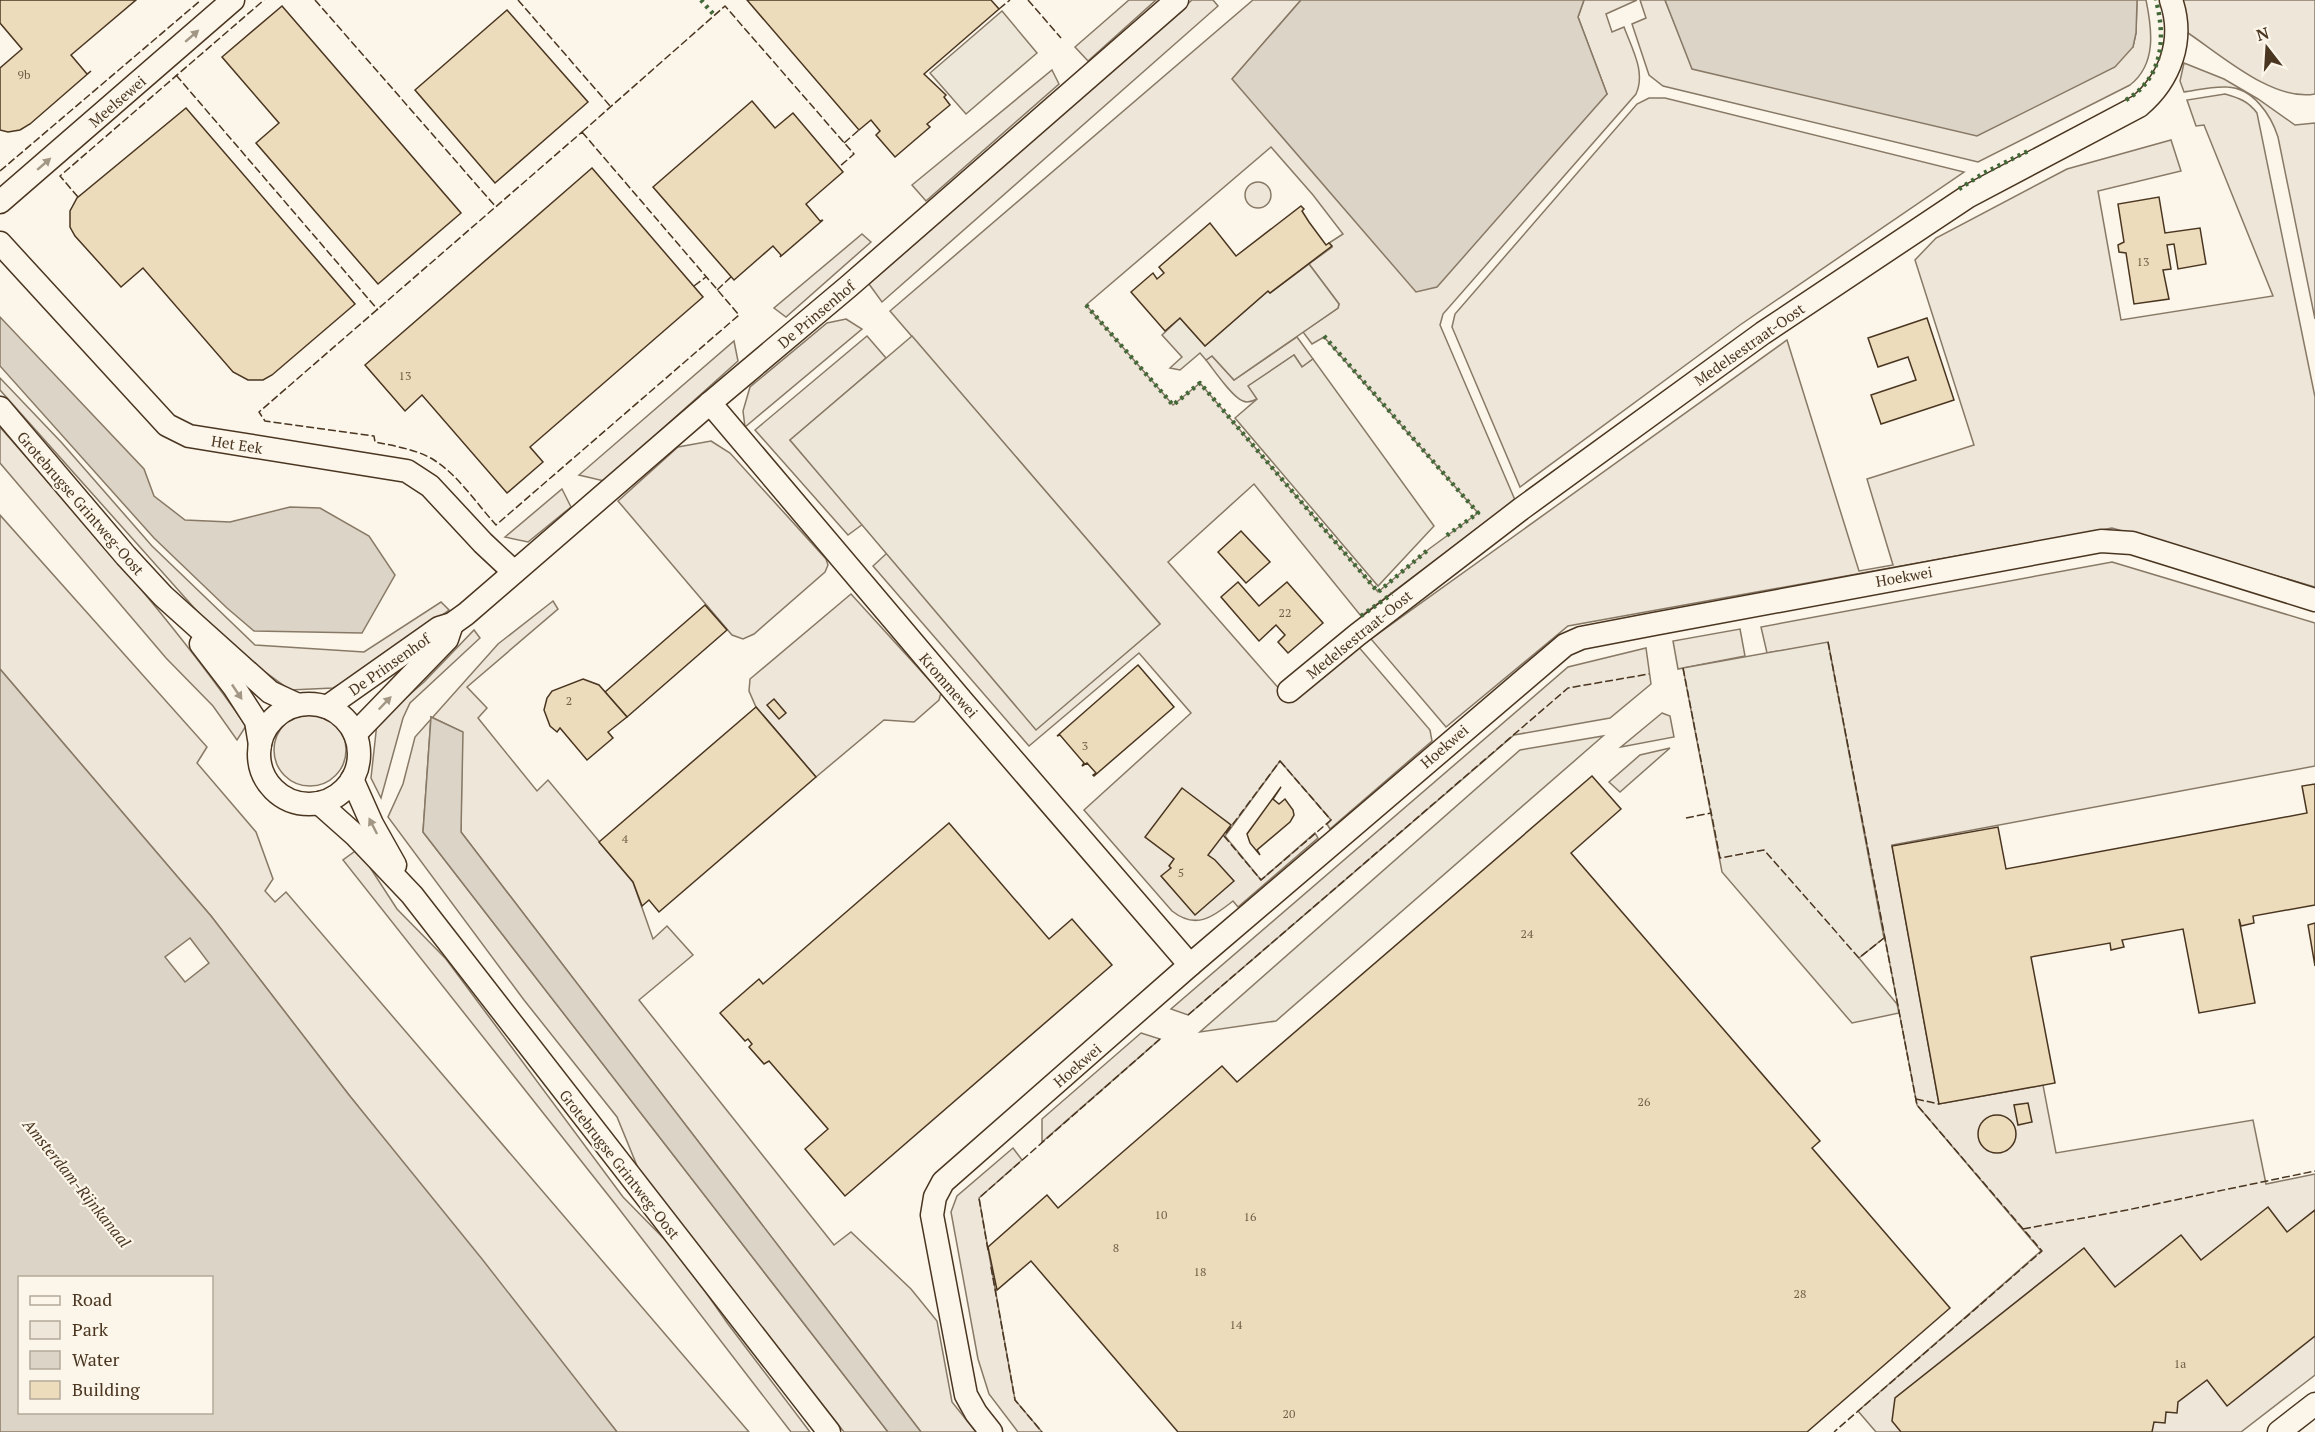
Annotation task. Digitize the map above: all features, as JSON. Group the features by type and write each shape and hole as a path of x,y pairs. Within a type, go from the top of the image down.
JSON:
{"street":[{"name":"Meelsewei","path":"0,202 233,0"},
{"name":"De Prinsenhof","path":"327,707 439,628 452,624 849,286 1177,0"},
{"name":"Medelsestraat-Oost","path":"1289,691 1365,628 1512,515 1763,333 1967,197 2139,106 2152,95 2170,65 2176,38 2176,19 2171,0"},
{"name":"Het Eek","path":"0,243 167,425 189,436 407,471 430,486 483,543 514,572"},
{"name":"Krommewei","path":"710,403 956,694 1190,965"},
{"name":"Grotebrugse Grintweg-Oost","path":"0,408 163,596 234,687 256,722 260,745"},
{"name":"Hoekwei","path":"991,1432 966,1395 932,1215 935,1197 943,1182 1190,965 1565,645 1581,638 1882,580 2101,541 2132,543 2315,600"},
{"name":"Grotebrugse Grintweg-Oost","path":"163,596 270,692 298,705"},
{"name":"De Prinsenhof","path":"355,734 447,639 452,624"},
{"path":"312,704 327,707 339,714 355,734 359,749 358,765 344,790 332,798 319,803 304,804 289,800 275,791 264,777 259,761 264,731 284,710 298,705 312,704"},
{"name":"Grotebrugse Grintweg-Oost","path":"352,779 372,824 412,895"},
{"name":"Grotebrugse Grintweg-Oost","path":"319,803 355,835 412,895 829,1432"},
{"path":"2280,1432 2315,1404"}],"green space":[{"path":"1129,0 1156,0 1088,61 1075,47"},
{"path":"1192,0 1213,0 1218,6 882,302 869,284"},
{"path":"1253,0 1301,0 1233,78 1607,94 1578,17 1584,0 1637,0 1606,14 1612,32 1624,27 1634,52 1639,69 1639,86 1636,94 1443,314 1440,325 1515,500 1361,616 1254,484 1168,562 1289,700 1357,645 1430,730 1432,741 1330,829 1327,824 1331,820 1280,761 1225,836 1261,880 1315,833 1318,838 1238,907 1233,901 1204,919 1189,920 1181,917 1172,911 1084,810 1191,713 1139,653 1029,746 873,566 887,553 1036,729 1160,624 890,311","holes":["1271,147 1343,234 1329,243 1332,247 1309,264 1339,304 1338,308 1303,332 1312,344 1324,337 1478,513 1429,549 1378,592 1200,383 1173,405 1086,305"]},
{"path":"1640,0 1665,0 1693,69 2133,47 2136,33 2137,0 2146,0 2151,34 2149,57 2139,77 2130,85 1978,162 1663,86 1649,75 1632,24 1646,18"},
{"path":"2178,0 2315,0 2315,94 2281,91 2230,63 2185,31"},
{"path":"2184,63 2224,79 2258,99 2295,125 2315,123 2315,319 2278,137 2271,120 2253,97 2236,89 2216,87 2184,92 2180,81"},
{"path":"1052,70 1059,84 926,201 912,185"},
{"path":"2225,94 2243,100 2257,113 2315,397 2315,587 2112,528 1568,626 1446,727 1371,639 1787,340 1859,571 1893,565 1867,479 1974,445 1915,260 1936,238 2067,169 2171,140 2181,171 2098,191 2121,320 2273,296 2204,125 2196,126 2187,100"},
{"path":"1649,98 1665,98 1964,172 1740,325 1520,487 1452,327 1455,314 1637,104"},
{"path":"1258,182 1267,186 1271,195 1267,204 1258,208 1249,204 1245,195 1249,186"},
{"path":"862,234 871,242 786,317 774,308"},
{"path":"846,319 862,329 745,427 743,411 750,387 827,323"},
{"path":"867,336 886,358 790,440 863,524 848,535 755,430"},
{"path":"1297,337 1313,359 1302,367 1294,355 1249,386 1257,399 1252,401 1243,401 1234,394 1206,360 1212,356 1234,380"},
{"path":"734,341 738,361 604,481 579,475"},
{"path":"0,378 62,443 152,546 255,645 364,652 441,602 449,610 372,667 333,688 290,690 221,638 0,390"},
{"path":"0,427 128,573 189,648 246,726 237,740 213,706 166,658 0,463"},
{"path":"711,441 730,453 826,559 828,565 825,572 754,634 743,639 732,635 618,501 678,447"},
{"path":"562,489 571,507 528,542 505,537"},
{"path":"0,515 207,747 197,763 256,832 273,879 265,891 275,902 286,892 749,1432 617,1432 349,1095 211,916 0,669"},
{"path":"2112,562 2315,623 2315,766 1892,845 1939,1104 2043,1085 2056,1153 2253,1120 2266,1184 2315,1174 2315,1375 2241,1432 1876,1432 1858,1411 2041,1251 1917,1105 1828,643 1767,653 1761,627"},
{"path":"851,594 941,693 939,700 914,722 884,720 816,777 756,707 749,691 750,679"},
{"path":"553,601 558,609 467,687 487,708 478,718 537,791 548,780 633,882 653,939 667,926 693,955 639,1000 834,1245 851,1232 911,1289 937,1321 952,1402 976,1432 921,1432 461,832 462,732 432,718 498,644"},
{"path":"1740,629 1745,656 1678,669 1673,641"},
{"path":"474,630 480,638 410,703 403,718 381,798 371,778 377,723 424,682"},
{"path":"1646,648 1651,684 1610,718 1514,735 1188,1015 1171,1009 1568,667"},
{"path":"1662,713 1670,716 1674,737 1621,747"},
{"path":"310,714 330,720 340,730 346,750 340,770 330,780 310,786 290,780 280,770 274,750 280,730 290,720"},
{"path":"431,719 423,832 888,1432 844,1432 640,1173 617,1117 524,1000 388,817 403,784 415,737"},
{"path":"1670,748 1620,792 1609,782 1640,755"},
{"path":"358,849 397,909 446,959 623,1197 679,1254 728,1324 810,1432 791,1432 616,1205 343,860"},
{"path":"1141,1033 1160,1039 1042,1142 1042,1119"},
{"path":"1013,1148 1022,1160 979,1198 1015,1400 1042,1432 1018,1432 989,1394 978,1359 951,1212 957,1196"}],"shaded area":[{"path":"1002,11 1037,53 966,114 930,73"},
{"path":"1309,264 1339,304 1338,308 1234,380 1212,356 1206,360 1200,353 1180,370 1170,368 1182,357 1162,335 1180,318 1205,346 1268,291 1270,293"},
{"path":"912,336 1160,624 1036,730 790,440"},
{"path":"1294,355 1302,367 1313,359 1434,526 1378,586 1235,418 1257,399 1248,386"},
{"path":"1828,642 1884,938 1859,958 1897,1004 1899,1013 1852,1023 1722,872 1683,668"},
{"path":"1603,736 1276,1021 1200,1032 1520,750"}],"water":[{"path":"1301,0 1584,0 1578,17 1607,94 1437,287 1416,292 1232,79"},
{"path":"1665,0 2137,0 2136,33 2133,47 2115,67 1977,136 1692,69"},
{"path":"0,317 144,469 154,496 185,520 230,522 290,507 320,508 369,536 395,575 362,633 254,631 227,608 154,538 0,366"},
{"name":"Amsterdam-Rijnkanaal","path":"0,669 211,916 349,1095 482,1259 617,1432 0,1432"},
{"path":"431,717 463,732 461,832 921,1432 888,1432 423,832"}],"pier":[{"path":"190,938 209,963 185,982 165,957"}],"building":[{"path":"0,0 136,0 71,55 87,74 91,71 30,124 20,130 8,132 0,130 0,68 22,49 0,23"},
{"path":"747,0 991,0 999,9 924,74 946,95 944,97 950,105 927,124 930,127 895,157 876,135 880,131 871,120 859,130"},
{"path":"282,6 461,213 378,284 256,143 279,123 222,57"},
{"path":"507,10 588,102 495,183 415,90"},
{"path":"752,101 775,128 793,113 843,172 806,204 820,221 823,220 780,257 781,255 773,246 734,280 653,187"},
{"path":"186,108 355,304 272,375 263,380 248,380 233,372 143,268 121,287 75,236 70,227 70,211 77,198"},
{"path":"592,168 703,297 530,447 543,462 507,493 422,395 405,411 365,365"},
{"path":"2159,197 2165,233 2200,228 2206,264 2178,269 2174,244 2167,245 2171,269 2163,270 2169,299 2134,304 2126,253 2119,252 2118,245 2124,242 2118,204"},
{"path":"1301,206 1309,222 1326,245 1329,243 1332,246 1270,293 1268,291 1205,346 1180,318 1165,331 1131,292 1153,273 1157,279 1164,273 1159,267 1210,223 1236,256"},
{"path":"1927,318 1954,400 1881,424 1871,395 1916,380 1908,357 1878,367 1868,338"},
{"path":"1241,531 1270,562 1246,583 1218,552"},
{"path":"1238,582 1259,606 1287,582 1323,623 1288,653 1278,642 1285,635 1276,625 1259,641 1221,597"},
{"path":"705,605 727,630 627,717 605,692"},
{"path":"1138,665 1174,707 1094,776 1096,773 1087,763 1082,766 1084,763 1060,735 1057,736"},
{"path":"583,679 599,685 627,717 608,732 613,738 587,760 560,728 557,732 550,726 544,710 547,698 552,691"},
{"path":"774,699 786,713 779,719 767,705"},
{"path":"756,707 816,777 659,912 649,900 642,906 633,882 599,842"},
{"path":"1592,776 1621,809 1571,853 1820,1141 1812,1148 1950,1308 1807,1432 1178,1432 1031,1261 997,1290 988,1247 1047,1195 1058,1208 1222,1066 1237,1082"},
{"path":"2315,784 2315,905 2253,916 2254,923 2241,926 2239,919 2255,1003 2199,1013 2183,929 2122,940 2124,947 2111,950 2110,943 2031,957 2055,1083 1939,1104 1892,846 1998,827 2006,869 2307,813 2302,786"},
{"path":"1281,787 1273,799 1279,804 1285,799 1294,815 1290,822 1257,850 1260,855 1250,843 1247,834"},
{"path":"1182,788 1231,825 1208,855 1234,881 1195,915 1161,876 1171,868 1169,866 1174,859 1145,837"},
{"path":"949,823 1049,939 1072,919 1112,965 845,1196 805,1149 828,1129 769,1061 764,1064 749,1047 752,1044 748,1039 745,1041 720,1013 759,979 763,984"},
{"path":"2315,923 2315,966 2308,925"},
{"path":"2028,1103 2032,1122 2018,1125 2014,1105"},
{"path":"1997,1115 2010,1121 2016,1134 2010,1147 1997,1153 1984,1147 1978,1134 1984,1121"},
{"path":"2268,1207 2287,1232 2315,1210 2315,1336 2227,1406 2207,1380 2178,1402 2177,1413 2166,1412 2165,1423 2154,1422 2152,1432 1901,1432 1892,1421 1895,1398 2084,1248 2115,1287 2181,1235 2201,1260"}],"hedge":[{"path":"701,0 715,16"},
{"path":"2126,100 2148,81 2159,56 2161,29 2156,0"},
{"path":"1959,189 1984,173 2028,151"},
{"path":"1086,305 1173,405 1200,383 1378,592 1429,549"},
{"path":"1324,336 1478,513 1446,536"},
{"path":"1361,616 1392,594"}],"fence":[{"path":"0,171 201,0"},
{"path":"78,197 60,176 264,0"},
{"path":"315,0 496,207"},
{"path":"518,0 611,107"},
{"path":"999,9 1010,0"},
{"path":"1028,0 1061,38"},
{"path":"582,132 725,6 854,154 839,167"},
{"path":"176,75 378,310"},
{"path":"844,143 859,130"},
{"path":"582,132 739,315 496,525 467,490 443,466 427,456 405,448 375,442 374,436 265,421 259,412 582,132"},
{"path":"694,286 706,277"},
{"path":"717,290 731,277"},
{"path":"1828,642 1917,1105 2042,1251 1834,1432"},
{"path":"1683,668 1720,858 1764,850 1859,958 1884,938"},
{"path":"1188,1015 1568,688 1649,674"},
{"path":"1280,761 1331,820 1261,880 1224,836 1280,761"},
{"path":"1686,818 1711,813"},
{"path":"988,1250 979,1198 1160,1039"},
{"path":"1916,1099 1939,1104"},
{"path":"2023,1229 2315,1171"},
{"path":"991,1267 1015,1400 1042,1432"}]}
